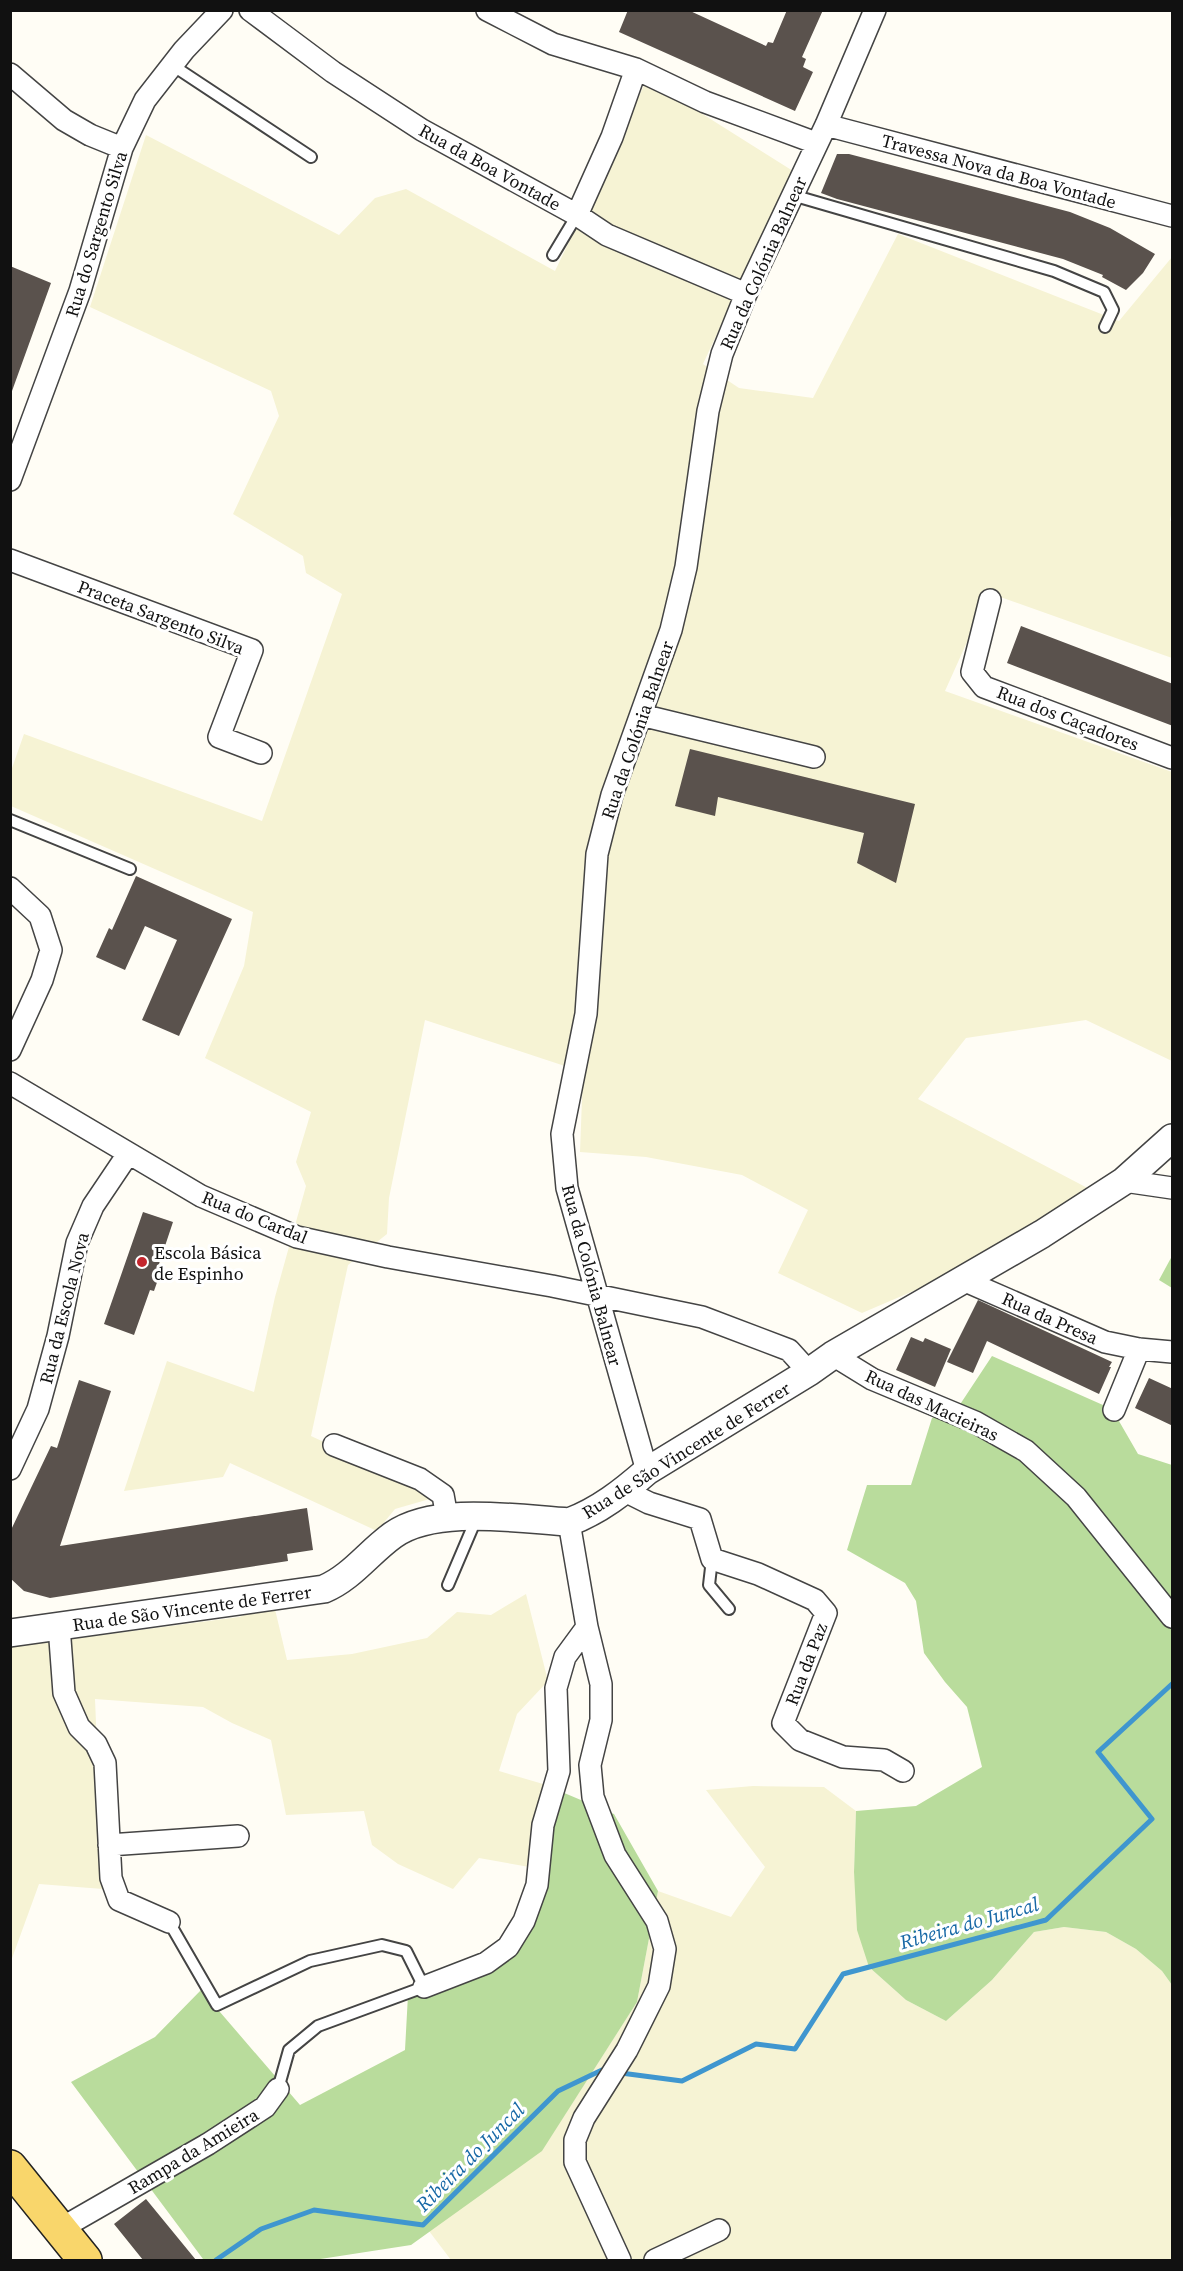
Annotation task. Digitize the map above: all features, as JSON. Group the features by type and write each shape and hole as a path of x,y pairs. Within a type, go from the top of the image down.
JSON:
{"main road":[{"path":"10,2167 85,2260"}],"street":[{"name":"Rua do Sargento Silva","path":"11,480 80,291 122,148 145,100 172,65 222,10"},
{"name":"Rua da Boa Vontade","path":"250,10 333,72 422,130 577,215 607,235 746,294"},
{"name":"Travessa Nova da Boa Vontade","path":"487,10 553,44 636,69 705,102 821,134 1173,216"},
{"name":"Rua da Colónia Balnear","path":"647,1472 567,1188 562,1134 586,1014 597,854 612,795 671,630 686,567 708,411 722,354 746,294 821,134 875,10"},
{"path":"577,215 612,136 636,69"},
{"path":"10,74 64,120 90,135 122,148"},
{"name":"Praceta Sargento Silva","path":"10,560 252,650 219,737 261,753"},
{"name":"Rua dos Caçadores","path":"990,600 972,672 984,687 1173,758"},
{"path":"641,715 814,758"},
{"path":"10,888 40,916 51,950 42,980 10,1050"},
{"name":"Rua do Cardal","path":"10,1083 201,1196 297,1237 388,1257 552,1286 702,1317 789,1350 809,1372"},
{"name":"Rua de São Vincente de Ferrer","path":"10,1633 324,1589 339,1583 391,1536 409,1525 427,1519 477,1517 569,1522 582,1517 625,1491 647,1472 833,1355 1042,1234 1124,1181 1173,1138"},
{"name":"Rua da Escola Nova","path":"10,1469 38,1409 58,1336 77,1243 93,1206 128,1154"},
{"path":"1124,1181 1173,1188"},
{"name":"Rua da Presa","path":"963,1280 1105,1342 1139,1349 1173,1352"},
{"path":"1114,1410 1139,1349"},
{"name":"Rua das Macieiras","path":"833,1355 872,1379 975,1422 1026,1451 1076,1497 1173,1617"},
{"path":"334,1444 420,1479 444,1496 447,1517"},
{"path":"625,1491 649,1503 700,1519 712,1559"},
{"path":"569,1522 587,1627 601,1684 601,1720 590,1765 593,1797 615,1854 657,1921 665,1949 659,1986 627,2050 584,2118 574,2140 575,2162 620,2260"},
{"name":"Rua da Paz","path":"712,1559 758,1575 815,1600 826,1613 783,1723 790,1732 800,1740 843,1757 884,1760 903,1771"},
{"path":"59,1626 64,1693 78,1726 96,1744 105,1763 111,1878 119,1900 169,1922"},
{"path":"424,1987 486,1963 508,1947 524,1921 537,1885 543,1825 559,1771 556,1688 565,1657 587,1627"},
{"path":"109,1845 238,1836"},
{"name":"Rampa da Amieira","path":"60,2229 218,2138 265,2107 279,2089"},
{"path":"655,2260 719,2230"}],"lane":[{"path":"172,65 311,157"},
{"path":"792,195 1054,271 1104,292 1113,310 1105,327"},
{"path":"553,255 577,215"},
{"path":"10,820 130,869"},
{"path":"448,1585 477,1517"},
{"path":"712,1559 709,1585 729,1609"},
{"path":"169,1922 217,2005 310,1961 382,1945 406,1951 424,1987"},
{"name":"Rampa da Amieira","path":"279,2089 290,2050 318,2026 424,1987"}],"shaded area":[{"path":"647,79 793,171 703,364 739,388 813,398 898,234 1119,321 1172,257 1172,509 1170,520 1172,522 1172,658 989,593 945,691 1172,772 1172,1061 1086,1020 966,1038 918,1099 1097,1193 946,1277 862,1313 778,1273 808,1210 742,1175 646,1157 580,1152 583,1072 425,1020 389,1198 387,1234 348,1265 311,1436 440,1496 395,1509 377,1531 230,1463 223,1477 124,1491 167,1361 254,1392 275,1297 306,1186 296,1162 311,1112 205,1058 244,966 253,912 11,806 11,771 24,734 262,821 342,594 306,573 303,556 233,514 279,416 271,391 90,307 146,135 339,235 375,198 406,189 555,271"},
{"path":"526,1594 548,1681 517,1714 499,1771 543,1784 535,1868 479,1858 453,1889 398,1864 372,1845 364,1811 286,1815 271,1740 203,1707 95,1699 103,1889 39,1884 11,1961 11,1647 239,1617 274,1605 287,1660 352,1654 427,1638 457,1612 491,1615"},
{"path":"753,1786 824,1787 856,1811 854,1872 869,1967 906,2000 946,2021 992,1980 1034,1932 1064,1927 1106,1932 1136,1949 1162,1971 1172,1985 1172,2260 451,2260 429,2231 542,2150 637,2002 658,1891 731,1917 765,1867 706,1790"}],"green space":[{"path":"1172,1256 1172,1288 1159,1280"},
{"path":"992,1356 1112,1409 1138,1454 1172,1465 1172,1985 1162,1971 1136,1949 1106,1932 1064,1927 1034,1932 992,1980 946,2021 906,2000 869,1967 857,1930 854,1872 856,1811 916,1806 982,1767 967,1707 924,1653 916,1601 905,1583 847,1550 867,1485 911,1485 932,1418 959,1406"},
{"path":"543,1784 614,1814 658,1891 637,2002 542,2151 411,2245 314,2260 203,2259 71,2082 155,2037 201,1990 300,2105 405,2050 408,1995 515,1941 535,1868"}],"building":[{"path":"628,10 688,10 766,46 768,42 773,43 787,10 823,10 802,57 806,59 803,67 813,72 795,111 619,32"},
{"path":"837,154 849,154 1070,212 1110,228 1155,254 1143,273 1126,290 1102,277 1103,275 1063,259 821,193"},
{"path":"10,266 51,283 12,391 10,390"},
{"path":"1021,626 1173,684 1173,726 1007,663"},
{"path":"690,749 915,804 896,883 857,863 864,833 718,797 715,816 675,806"},
{"path":"136,876 232,919 179,1036 142,1020 177,940 145,926 125,970 96,957 109,928 112,930"},
{"path":"143,1212 173,1222 158,1267 162,1268 154,1291 150,1290 134,1335 104,1324"},
{"path":"978,1300 1112,1362 1099,1394 987,1341 973,1373 947,1362"},
{"path":"911,1337 923,1342 925,1338 951,1349 935,1387 896,1370"},
{"path":"1149,1378 1173,1389 1173,1426 1135,1408"},
{"path":"79,1380 111,1391 60,1546 307,1508 313,1550 287,1554 288,1561 50,1598 24,1591 10,1578 10,1532 51,1446 57,1448"},
{"path":"146,2199 196,2260 143,2260 114,2224"}],"waterway":[{"name":"Ribeira do Juncal","path":"621,2073 682,2081 756,2044 795,2049 843,1974 1046,1920 1152,1819 1098,1752 1172,1684"},
{"name":"Ribeira do Juncal","path":"216,2260 261,2229 314,2210 423,2225 558,2091 602,2070"}],"place":[{"name":"Escola Básica de Espinho","path":"142,1262"}]}
